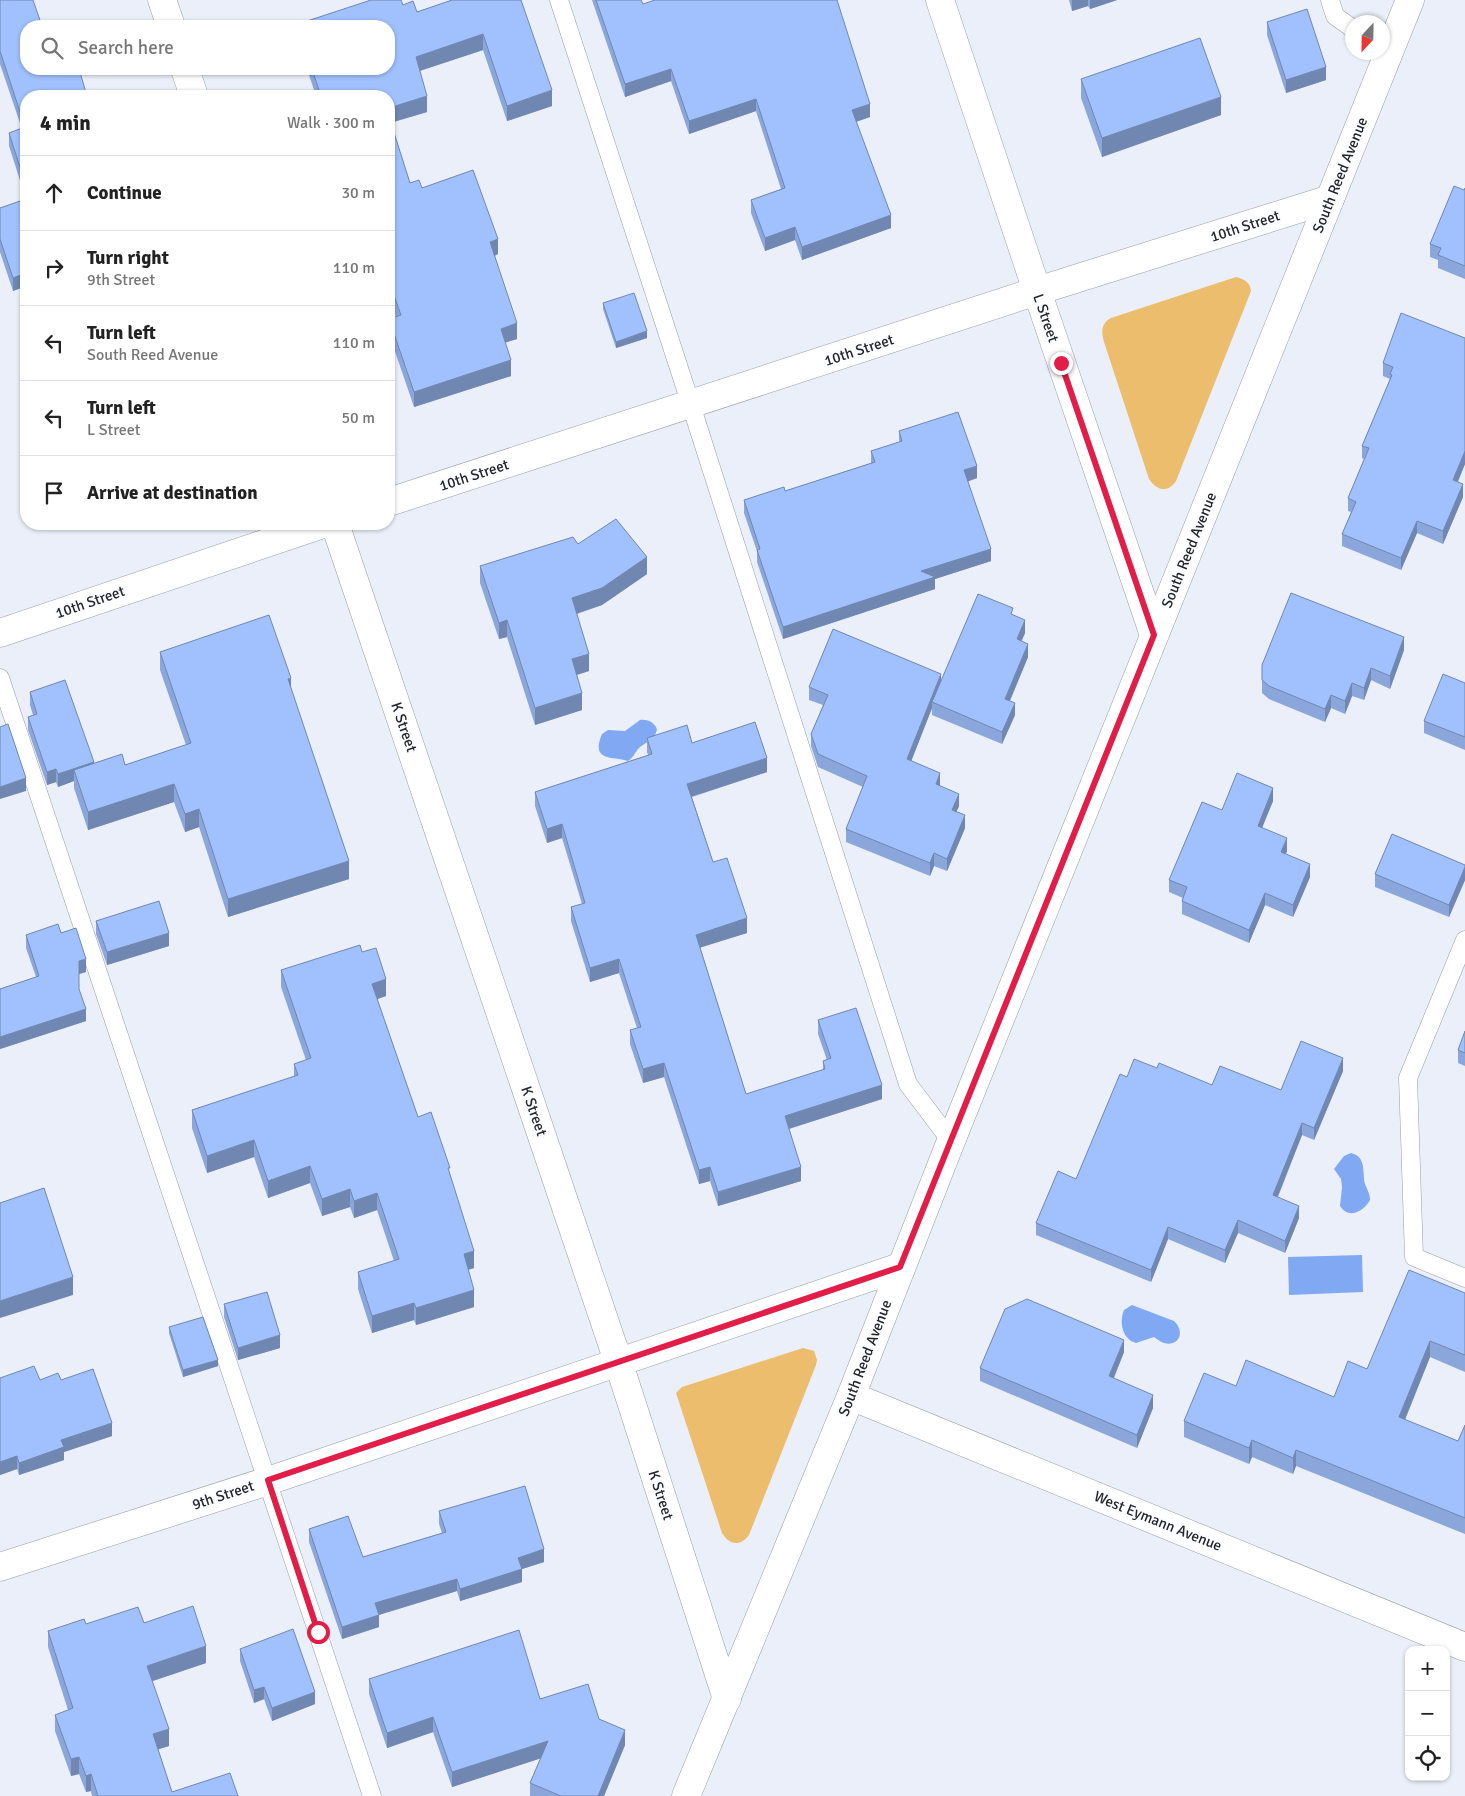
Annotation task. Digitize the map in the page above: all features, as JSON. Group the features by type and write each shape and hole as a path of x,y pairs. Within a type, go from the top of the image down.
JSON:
{"street":[{"path":"162,0 169,20"},
{"name":"L Street","path":"940,0 1154,635"},
{"name":"South Reed Avenue","path":"1390,42 1410,0"},
{"name":"South Reed Avenue","path":"686,1796 851,1396 950,1141 1330,199 1383,60"},
{"path":"187,75 192,90"},
{"name":"10th Street","path":"395,500 1330,199"},
{"name":"10th Street","path":"0,633 305,530"},
{"name":"K Street","path":"337,530 618,1361 727,1699"},
{"name":"9th Street","path":"0,1567 268,1480 900,1267"},
{"name":"West Eymann Avenue","path":"851,1396 1465,1647"}],"lane":[{"path":"559,0 691,405 908,1084 950,1141"},
{"path":"1330,0 1335,16 1345,23"},
{"path":"0,678 372,1796"},
{"path":"1465,940 1408,1078 1414,1257 1465,1278"}],"shaded area":[{"path":"1236,277 1246,281 1251,291 1176,481 1166,489 1159,488 1149,479 1104,342 1102,331 1105,322 1111,318"},
{"path":"803,1348 814,1351 817,1360 816,1365 749,1535 739,1543 732,1542 722,1533 676,1393 682,1387"}],"water":[{"path":"640,720 654,724 657,729 656,733 628,761 610,758 601,754 599,743 602,734 608,730 625,731"},
{"path":"1351,1153 1362,1161 1365,1184 1370,1200 1364,1208 1348,1213 1340,1206 1341,1179 1334,1169 1344,1156"},
{"path":"1362,1255 1363,1292 1289,1295 1288,1257"},
{"path":"1132,1305 1174,1321 1180,1333 1177,1340 1169,1344 1154,1337 1136,1343 1131,1341 1123,1330 1122,1320 1124,1310"}],"building":[{"path":"0,0 33,0 40,20 20,20 20,75 81,75 85,90 20,90 20,112 0,51"},
{"path":"371,0 401,0 403,5 413,1 417,12 452,0 521,0 552,90 507,106 483,34 416,57 427,96 395,106 395,90 319,90 314,75 395,75 395,20 310,20"},
{"path":"596,0 641,0 643,4 655,0 837,0 870,104 852,110 891,215 802,247 795,227 765,238 751,200 785,188 756,99 689,121 671,69 625,84"},
{"path":"1307,9 1326,67 1286,80 1267,22"},
{"path":"1200,38 1221,97 1102,138 1081,79"},
{"path":"20,129 20,167 9,133"},
{"path":"395,136 410,183 419,180 422,188 473,170 498,239 490,242 517,323 501,329 511,360 414,392 395,337 395,317 401,315 395,298"},
{"path":"1454,186 1464,190 1465,188 1465,266 1438,255 1441,248 1430,244"},
{"path":"20,201 20,275 13,278 0,239 0,208"},
{"path":"634,293 647,331 616,342 603,303"},
{"path":"1401,313 1465,338 1465,451 1453,480 1463,484 1443,531 1417,521 1401,558 1342,534 1356,502 1348,498 1369,448 1362,446 1392,375 1390,374 1393,367 1383,363"},
{"path":"958,412 977,466 964,470 991,549 921,571 935,577 783,627 757,550 760,549 744,500 784,487 785,491 875,462 871,451 902,441 899,431"},
{"path":"616,519 647,557 602,588 572,598 589,654 572,659 582,693 535,708 507,620 499,623 480,566 573,537 578,544"},
{"path":"1291,593 1404,637 1390,676 1371,668 1364,688 1352,683 1345,701 1331,695 1325,709 1269,686 1262,680 1262,665"},
{"path":"978,594 1013,608 1011,614 1025,620 1017,639 1028,644 1005,699 1015,703 1002,732 932,702"},
{"path":"269,615 291,678 288,679 349,861 228,899 199,809 185,814 174,784 88,812 74,770 122,754 125,765 191,743 160,652"},
{"path":"833,629 941,674 907,759 940,773 936,784 959,794 952,810 965,815 947,859 934,853 930,863 846,829 867,776 818,754 811,734 828,695 809,687"},
{"path":"1443,674 1465,683 1465,737 1424,721"},
{"path":"65,680 94,762 58,774 56,769 47,772 28,717 37,714 30,692"},
{"path":"755,722 767,758 687,784 713,862 727,858 747,918 696,935 746,1094 825,1069 823,1061 831,1058 818,1020 856,1008 882,1085 785,1116 801,1167 718,1192 710,1167 699,1170 664,1063 643,1069 630,1030 641,1027 619,959 590,968 571,907 585,903 562,824 547,829 535,792 652,754 647,738 687,725 692,743"},
{"path":"8,724 26,778 0,787 0,727"},
{"path":"1237,773 1273,788 1258,826 1287,838 1281,852 1310,864 1293,905 1265,893 1249,930 1182,901 1187,887 1169,880 1202,802 1222,810"},
{"path":"1392,834 1465,865 1449,905 1375,874"},
{"path":"159,901 169,933 107,952 96,921"},
{"path":"58,924 61,933 76,928 86,959 79,961 79,989 86,1009 0,1037 0,989 39,976 26,935"},
{"path":"360,945 362,952 376,948 386,979 372,984 418,1117 431,1112 450,1168 448,1168 474,1251 464,1254 474,1290 416,1308 414,1303 372,1316 358,1272 399,1259 377,1193 354,1201 350,1189 322,1199 310,1166 268,1181 254,1140 207,1156 192,1110 298,1075 294,1064 311,1058 281,970"},
{"path":"1465,1031 1465,1053 1458,1050"},
{"path":"1301,1041 1343,1058 1314,1128 1302,1123 1273,1195 1299,1206 1285,1241 1238,1220 1225,1250 1168,1227 1151,1270 1036,1223 1058,1171 1076,1179 1120,1074 1127,1077 1134,1059 1157,1068 1159,1063 1212,1085 1220,1066 1281,1090"},
{"path":"44,1188 73,1277 0,1301 0,1203"},
{"path":"1409,1270 1465,1293 1465,1355 1430,1341 1399,1417 1458,1441 1465,1425 1465,1518 1296,1450 1293,1458 1252,1440 1249,1448 1184,1421 1204,1373 1236,1386 1246,1360 1334,1397 1348,1361 1367,1369"},
{"path":"267,1292 280,1335 238,1348 224,1304"},
{"path":"1027,1299 1124,1340 1109,1376 1153,1395 1137,1435 980,1368 1005,1309"},
{"path":"203,1317 218,1360 183,1370 169,1327"},
{"path":"34,1366 40,1380 58,1373 61,1380 93,1369 112,1423 61,1440 64,1447 19,1463 17,1456 0,1462 0,1378"},
{"path":"525,1486 544,1549 518,1558 522,1569 460,1589 457,1579 375,1603 379,1615 342,1627 309,1529 348,1516 363,1557 446,1532 439,1511"},
{"path":"193,1606 206,1646 147,1666 169,1729 153,1734 172,1792 230,1773 238,1796 98,1796 91,1774 86,1776 79,1757 71,1759 55,1715 73,1708 48,1631 84,1619 86,1624 138,1607 144,1623"},
{"path":"293,1629 315,1692 272,1708 264,1687 254,1690 240,1649"},
{"path":"519,1630 540,1699 588,1684 599,1719 625,1730 598,1796 561,1796 530,1783 548,1741 452,1772 433,1717 387,1733 369,1679"}],"route":[{"path":"318,1632 268,1480 900,1267 1154,635 1061,363"}]}
